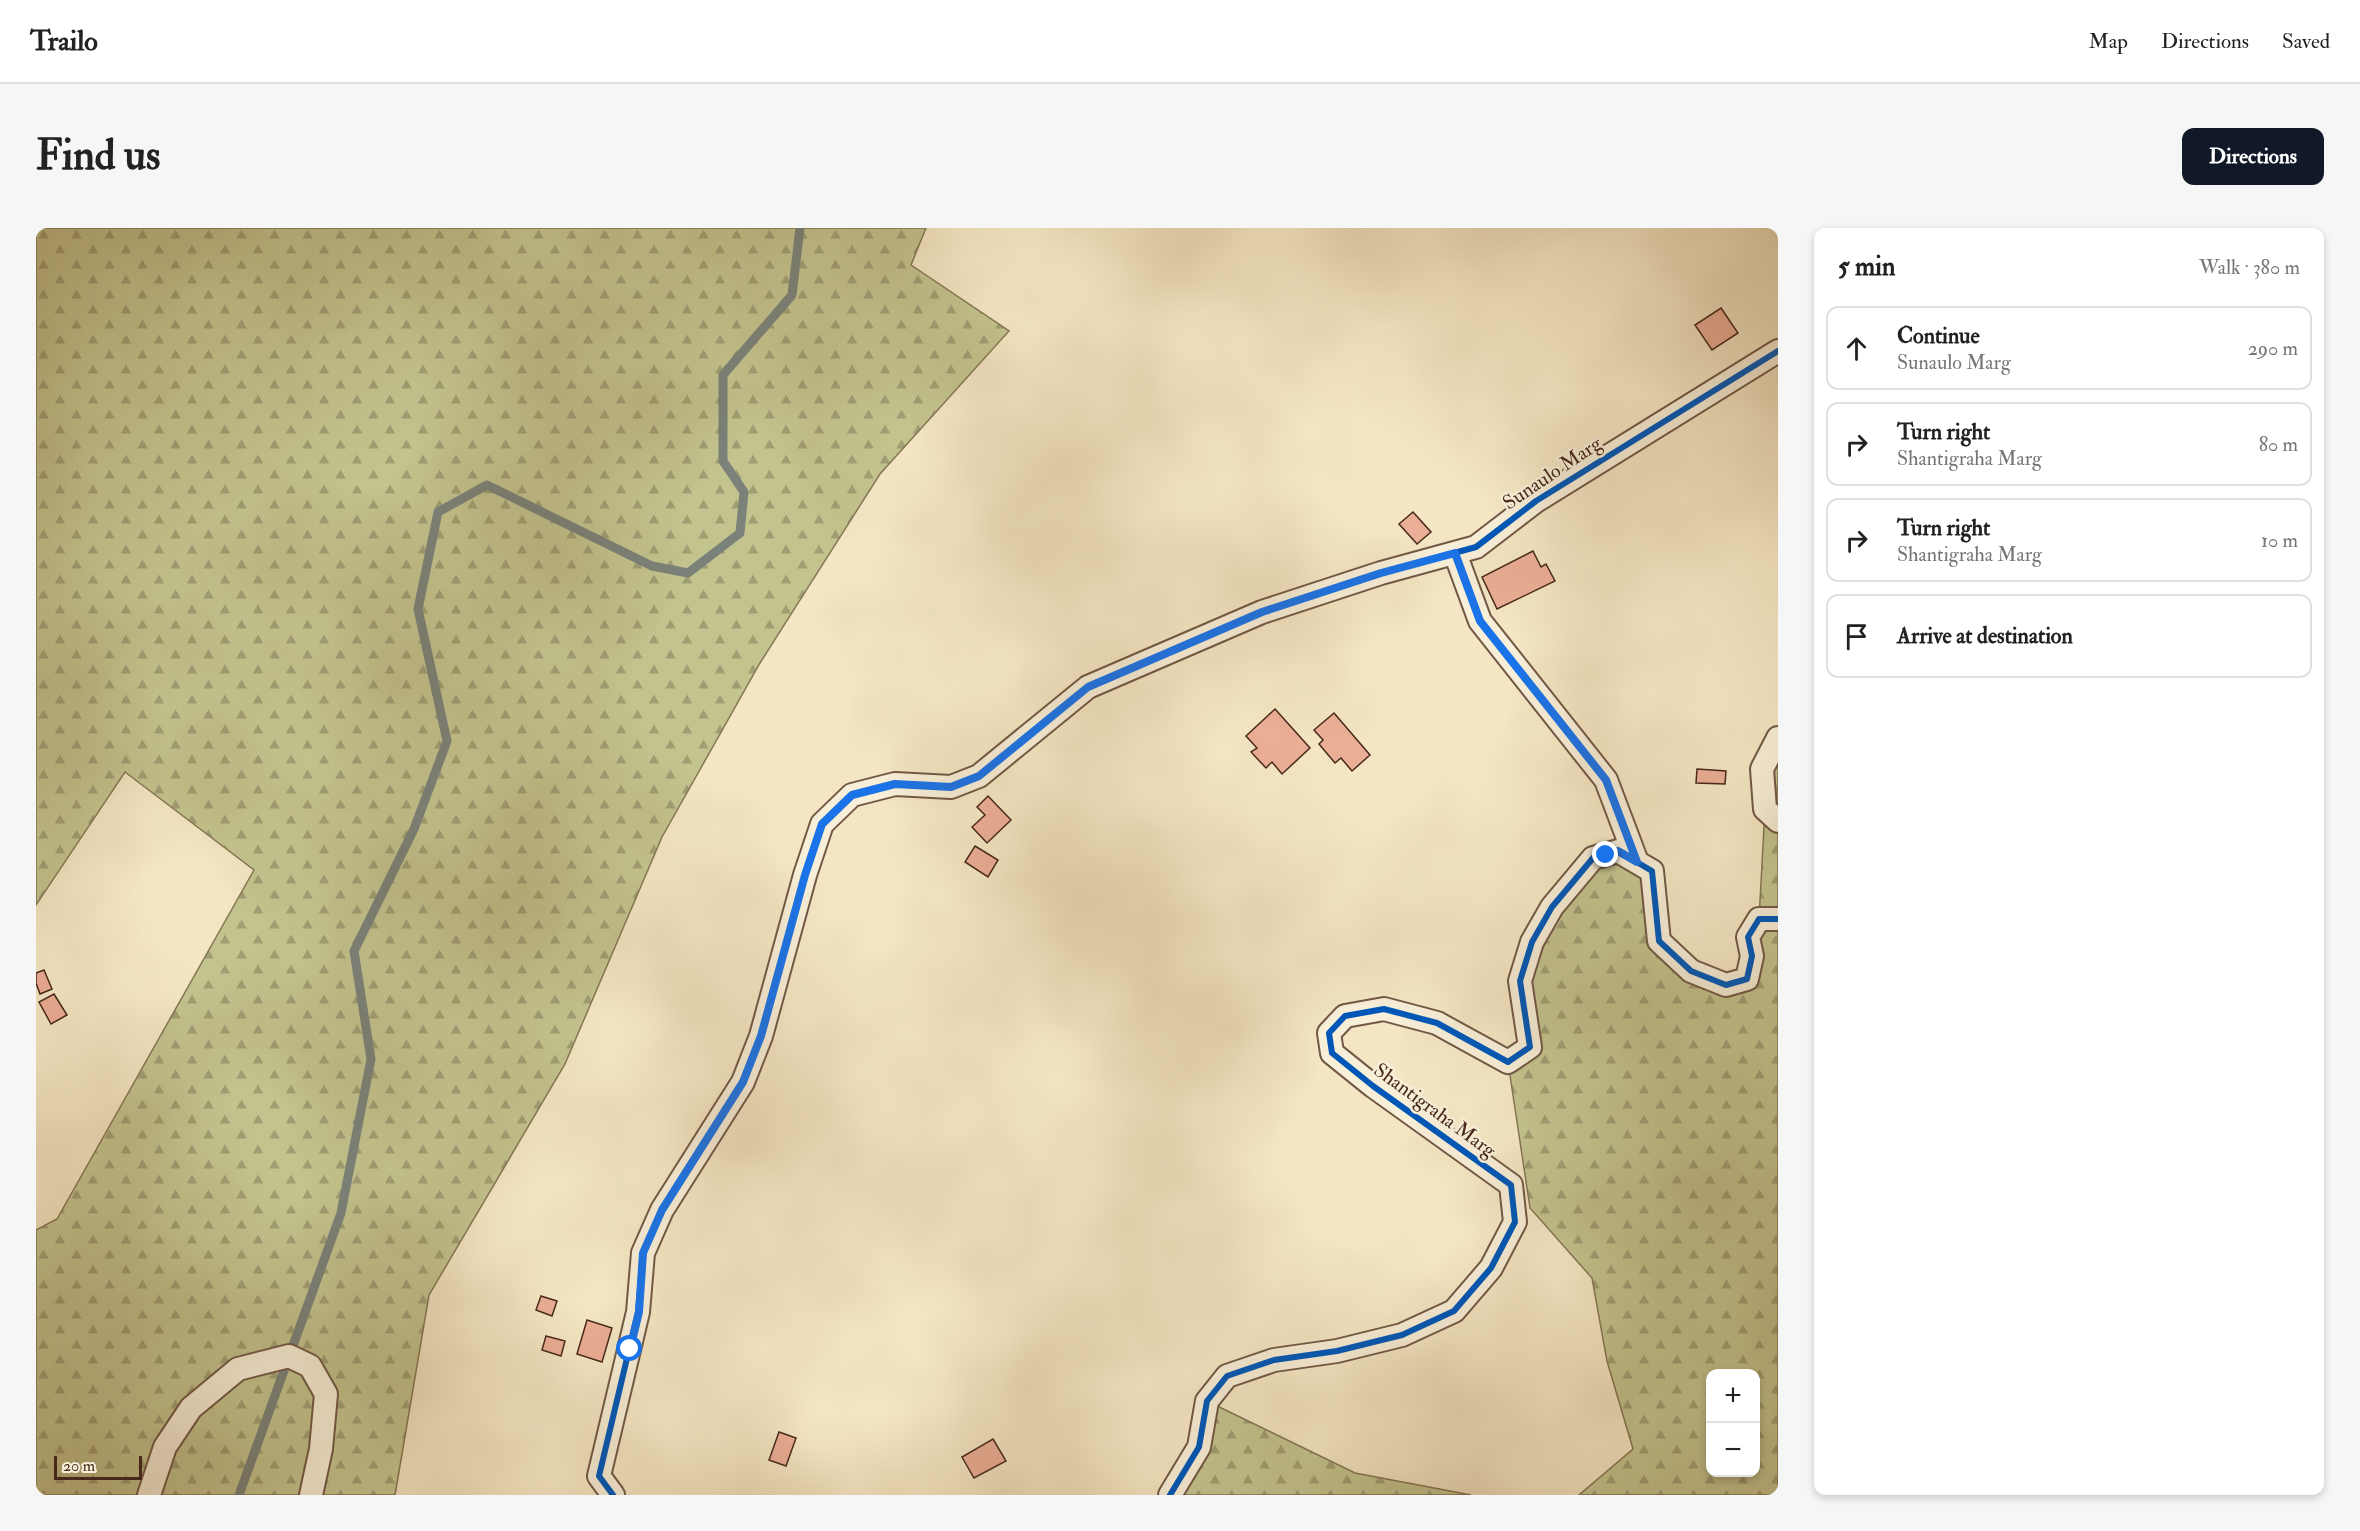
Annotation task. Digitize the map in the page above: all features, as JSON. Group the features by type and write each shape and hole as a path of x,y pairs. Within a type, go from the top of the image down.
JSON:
{"street":[{"name":"Sunaulo Marg","path":"613,1495 599,1476 639,1312 643,1253 662,1210 743,1082 761,1036 805,875 822,824 852,795 895,784 951,787 979,776 1088,687 1262,612 1381,573 1476,547 1536,501 1778,351"},
{"path":"1455,553 1480,621 1606,780 1637,862 1652,871 1659,941 1691,971 1726,985 1747,979 1752,956 1748,937 1759,919 1778,919"},
{"path":"1778,738 1762,769 1765,809 1778,821"},
{"name":"Shantigraha Marg","path":"1170,1495 1199,1447 1207,1401 1227,1376 1274,1360 1337,1351 1402,1335 1454,1311 1491,1268 1515,1222 1511,1185 1382,1093 1332,1053 1329,1033 1345,1016 1384,1009 1437,1023 1508,1062 1530,1047 1520,981 1532,942 1552,907 1593,858 1618,851 1637,862"},
{"path":"149,1495 165,1448 190,1408 238,1370 289,1356 310,1366 326,1394 321,1449 311,1495"}],"green space":[{"path":"36,228 926,228 911,265 1009,331 880,474 760,663 662,837 565,1064 429,1295 395,1495 36,1495 36,1230 57,1219 254,870 125,772 36,905"},
{"path":"1778,738 1778,1495 1579,1495 1633,1449 1607,1361 1592,1278 1530,1208 1508,1062 1530,1047 1520,981 1552,907 1618,851 1652,871 1659,941 1691,971 1747,979 1759,919 1765,809"},
{"path":"1207,1401 1355,1473 1471,1495 1170,1495"}],"building":[{"path":"1721,308 1738,333 1712,350 1695,325"},
{"path":"1413,512 1431,532 1417,544 1399,524"},
{"path":"1533,551 1541,567 1546,564 1555,581 1497,609 1482,577"},
{"path":"1275,709 1310,748 1282,774 1272,762 1266,768 1251,752 1257,748 1246,736"},
{"path":"1334,713 1370,755 1352,771 1341,758 1335,763 1319,744 1323,740 1314,730"},
{"path":"1697,769 1726,771 1725,784 1696,783"},
{"path":"988,796 1011,820 987,843 972,827 985,815 977,807"},
{"path":"975,846 998,860 988,877 965,862"},
{"path":"44,970 52,989 40,994 36,983 36,973"},
{"path":"54,994 67,1015 51,1024 39,1002"},
{"path":"541,1296 557,1301 552,1316 536,1310"},
{"path":"587,1320 612,1328 602,1362 577,1354"},
{"path":"546,1336 565,1341 561,1356 542,1350"},
{"path":"779,1432 796,1438 786,1466 769,1460"},
{"path":"993,1439 1006,1461 974,1478 962,1457"}],"waterway":[{"path":"239,1495 341,1213 371,1059 354,951 414,829 447,741 418,609 438,512 487,485 652,566 688,573 740,533 744,492 723,461 723,375 792,295 800,228"}],"cycle path":[{"path":"613,1495 599,1476 638,1312 643,1253 662,1210 743,1082 761,1036 805,875 822,824 852,795 895,784 951,787 979,776 1088,687 1262,612 1381,573 1476,547 1536,501 1778,351"},
{"path":"1170,1495 1199,1447 1207,1401 1227,1376 1274,1360 1337,1351 1402,1335 1454,1311 1491,1268 1515,1222 1511,1185 1373,1086 1332,1053 1329,1033 1345,1016 1384,1009 1437,1023 1508,1062 1530,1047 1520,981 1532,942 1552,907 1593,858 1618,851 1652,871 1659,941 1691,971 1726,985 1747,979 1752,956 1748,937 1759,919 1778,919"}],"route":[{"path":"630,1349 639,1312 643,1253 662,1210 743,1082 761,1036 805,875 822,824 852,795 895,784 951,787 979,776 1088,687 1262,612 1381,573 1455,553 1480,621 1606,780 1637,862 1618,851 1606,855"}]}
